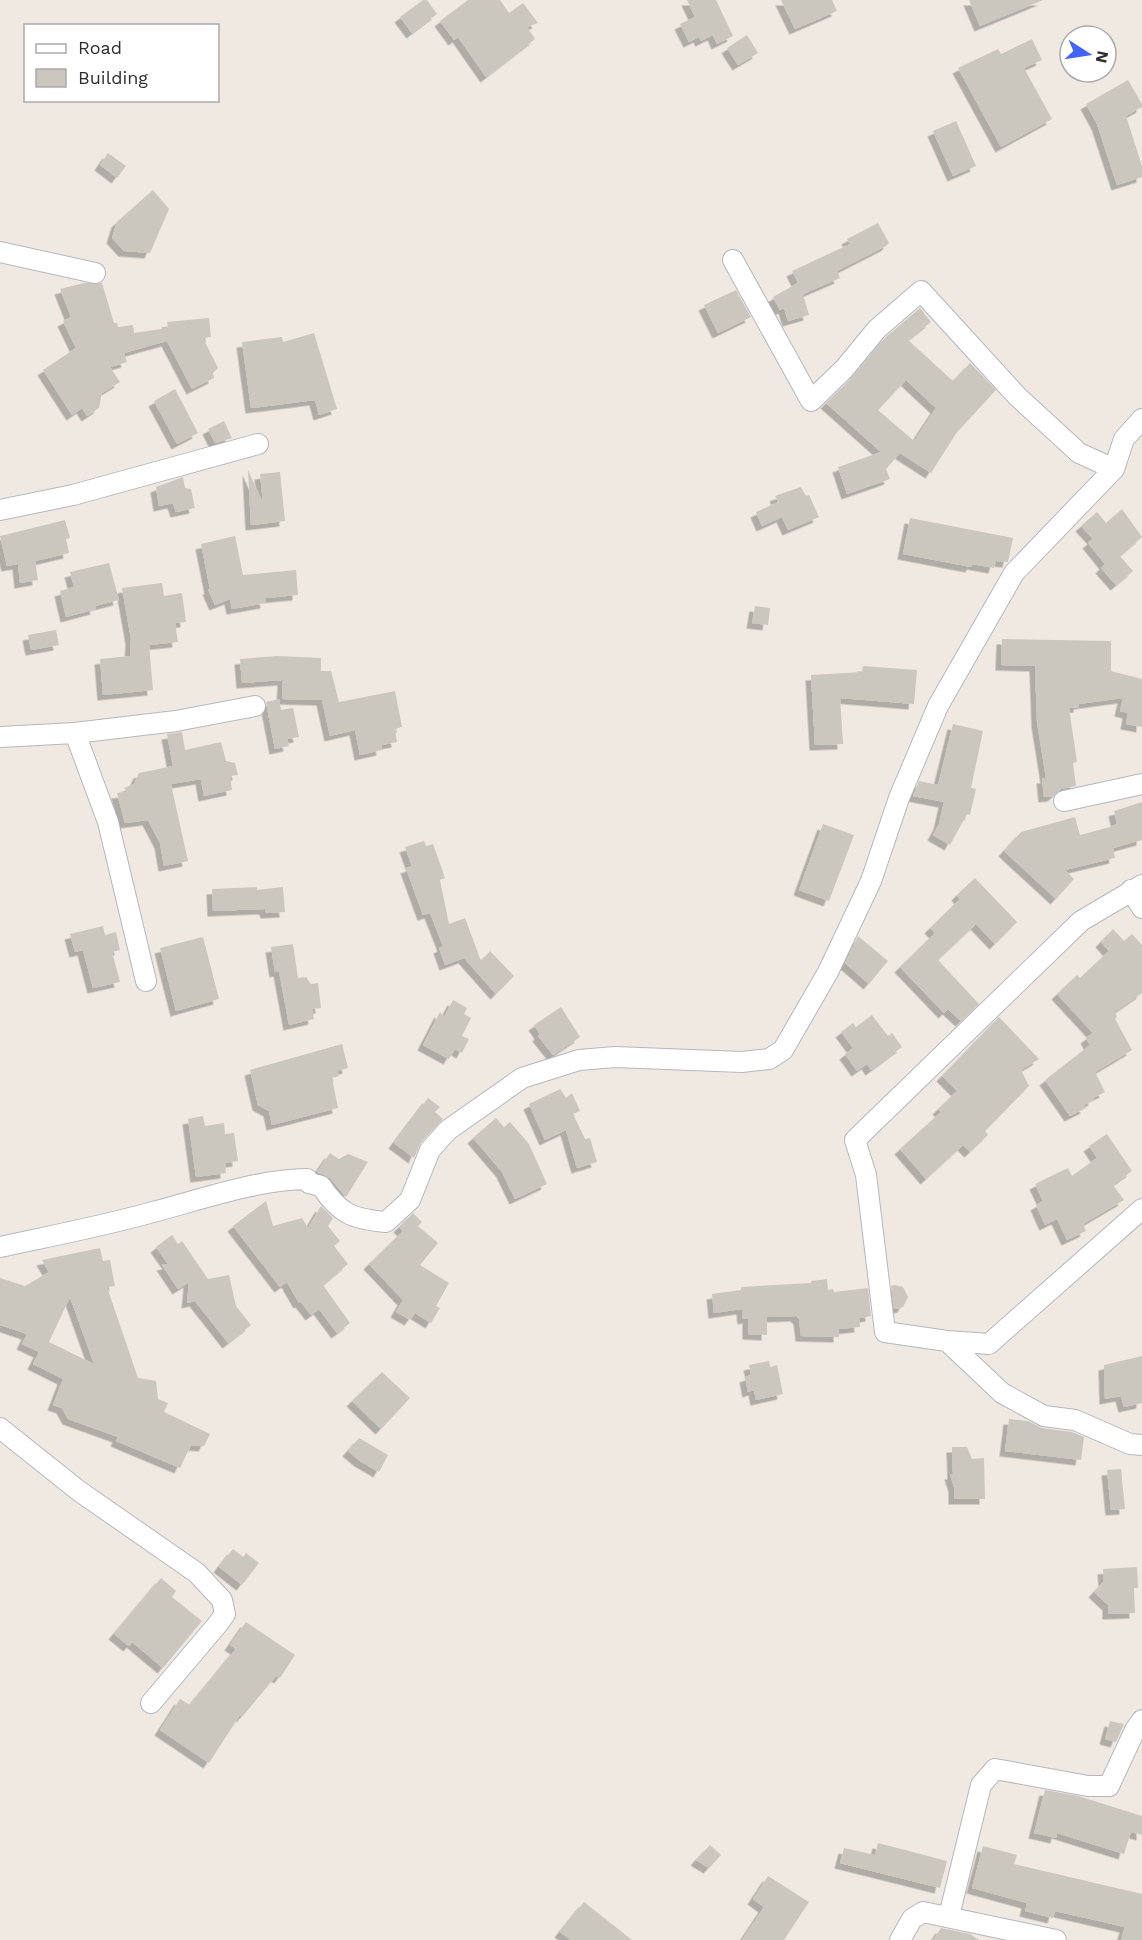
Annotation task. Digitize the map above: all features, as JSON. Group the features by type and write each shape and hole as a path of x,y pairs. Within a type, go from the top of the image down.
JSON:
{"street":[{"path":"0,252 95,273"},
{"path":"734,260 811,400 844,369 877,329 921,291 1017,396 1079,453 1114,469"},
{"path":"0,1247 106,1225 249,1187 291,1179 307,1179 309,1183 321,1186 333,1205 362,1220 386,1222 410,1200 430,1150 448,1130 522,1078 579,1060 615,1057 742,1062 769,1059 783,1050 828,972 871,881 899,798 938,706 1014,573 1114,469 1124,439 1142,419"},
{"path":"0,510 73,495 258,444"},
{"path":"0,737 75,733 176,721 255,706"},
{"path":"75,733 108,822 146,981"},
{"path":"1064,801 1142,784"},
{"path":"1142,908 1136,887 1081,921 855,1140 866,1174 885,1332 947,1341 989,1344 1142,1209"},
{"path":"947,1341 1002,1393 1044,1416 1075,1420 1130,1444 1142,1445"},
{"path":"0,1428 79,1491 197,1573 222,1600 225,1614 151,1703"},
{"path":"949,1916 981,1785 995,1769 1088,1786 1109,1785 1142,1720"},
{"path":"900,1940 908,1924 920,1913 949,1916 1056,1940"}],"building":[{"path":"423,0 427,0 437,14 412,33 400,17"},
{"path":"468,0 500,0 509,13 523,3 538,23 527,27 535,39 486,77 458,37 454,40 440,21"},
{"path":"687,0 716,0 733,36 717,44 713,35 701,41 699,37 689,42 680,24 695,17"},
{"path":"781,0 832,0 837,11 795,29"},
{"path":"969,0 1043,0 980,26"},
{"path":"747,35 758,53 738,65 727,48"},
{"path":"1032,39 1042,60 1024,68 1052,119 1001,147 958,68 998,49 1001,54"},
{"path":"1128,80 1142,104 1142,107 1126,116 1142,166 1142,177 1117,185 1097,124 1086,104"},
{"path":"956,121 976,166 953,176 933,131"},
{"path":"108,153 126,166 117,178 100,165"},
{"path":"153,190 169,209 150,253 124,251 112,238 117,222"},
{"path":"878,223 889,243 837,271 840,278 803,294 809,315 788,321 784,308 780,310 773,297 798,283 792,271 850,244 847,239"},
{"path":"84,283 102,283 114,323 117,323 118,327 133,325 134,333 168,328 167,322 209,318 211,337 203,338 218,368 213,373 214,378 192,389 167,341 124,353 127,362 110,367 120,382 102,393 99,408 87,416 82,408 72,415 43,370 76,348 63,321 71,317 60,289"},
{"path":"736,290 751,317 718,333 704,305"},
{"path":"920,308 931,322 908,340 953,381 970,363 996,390 957,432 931,473 900,453 886,469 890,479 847,494 838,467 881,452 826,403 853,377 886,337","holes":["906,380 936,408 914,441 878,410"]},
{"path":"314,333 337,409 319,415 315,400 251,408 242,342 282,337 283,342"},
{"path":"175,389 198,433 177,444 154,401"},
{"path":"224,421 232,438 215,443 208,429"},
{"path":"248,470 263,503 260,474 280,472 285,521 251,525"},
{"path":"183,477 185,488 191,489 195,508 176,512 173,503 159,506 156,487"},
{"path":"801,487 806,496 809,495 819,517 788,530 782,517 762,526 756,512 778,502 775,496"},
{"path":"1122,509 1142,537 1120,556 1133,571 1116,585 1101,568 1105,564 1088,543 1093,539 1081,526 1097,512 1106,523"},
{"path":"910,518 1013,538 1008,562 996,561 994,568 972,564 971,567 903,554"},
{"path":"65,520 70,538 66,539 69,553 35,561 38,580 20,583 18,564 7,566 0,536"},
{"path":"235,536 243,575 296,570 298,595 265,598 266,603 232,609 230,599 215,605 208,589 210,589 201,544"},
{"path":"109,563 119,600 66,617 60,591 74,587 70,572"},
{"path":"162,583 164,596 182,593 186,622 175,623 178,642 149,645 153,690 103,695 100,659 130,656 131,639 122,588"},
{"path":"755,606 770,608 768,625 752,623"},
{"path":"56,630 59,645 31,650 28,635"},
{"path":"1002,639 1111,641 1111,671 1142,679 1142,727 1126,724 1128,713 1120,711 1123,698 1079,704 1079,707 1069,708 1077,762 1073,763 1076,786 1061,789 1053,796 1044,797 1042,778 1046,778 1037,722 1035,666 1001,665"},
{"path":"277,656 321,658 321,671 331,671 339,702 395,691 402,727 395,729 397,742 381,745 382,750 360,755 355,730 330,736 322,700 282,699 283,680 242,683 240,659"},
{"path":"863,666 917,670 914,704 840,698 843,744 815,745 811,675 862,672"},
{"path":"279,699 281,710 293,708 299,737 287,739 289,746 275,749 266,702"},
{"path":"953,724 983,731 971,788 976,789 970,815 967,814 950,845 933,835 939,824 944,802 913,796 919,781 938,785"},
{"path":"182,732 185,750 221,742 226,761 235,763 238,775 230,776 232,790 204,796 201,779 171,784 188,861 164,866 160,843 148,820 125,823 117,793 127,792 124,788 134,784 139,773 173,766 167,734"},
{"path":"1142,802 1142,840 1113,848 1115,858 1065,870 1074,879 1056,899 1004,851 1021,832 1075,817 1080,835 1110,827 1117,824 1114,811"},
{"path":"823,824 854,835 829,901 799,890"},
{"path":"424,841 426,846 433,844 445,878 440,880 449,924 465,918 481,961 490,951 514,976 496,994 464,958 445,965 439,948 443,946 430,913 423,915 406,868 412,866 405,847"},
{"path":"975,878 1017,922 995,944 976,924 938,960 979,1004 961,1021 948,1009 944,1013 900,967 935,933 930,928 960,899 957,895"},
{"path":"257,887 257,890 283,887 285,912 266,913 265,909 213,911 212,889"},
{"path":"103,926 105,935 116,932 120,950 112,952 120,982 93,988 83,950 75,952 70,934"},
{"path":"1113,929 1124,941 1132,934 1142,945 1142,993 1115,1012 1117,1017 1115,1019 1132,1050 1095,1072 1105,1092 1084,1105 1086,1108 1070,1116 1045,1080 1090,1045 1086,1038 1093,1033 1057,994 1077,975 1080,978 1109,951 1101,942"},
{"path":"858,936 888,961 869,984 845,963"},
{"path":"203,937 219,999 176,1011 160,948"},
{"path":"293,944 298,978 306,977 311,984 318,983 321,1008 312,1009 314,1019 289,1025 279,971 275,972 271,947"},
{"path":"453,1000 467,1008 464,1014 471,1018 462,1036 469,1039 462,1053 455,1049 449,1059 423,1045 440,1012 444,1017"},
{"path":"561,1007 580,1037 553,1055 538,1036 540,1034 534,1025"},
{"path":"872,1015 888,1036 892,1033 902,1047 871,1070 867,1064 857,1071 845,1054 853,1048 841,1032 853,1023 856,1027"},
{"path":"999,1017 1039,1059 1021,1070 1029,1086 985,1131 988,1135 970,1152 963,1145 926,1179 900,1149 941,1112 938,1109 957,1091 942,1076"},
{"path":"342,1044 348,1068 337,1071 339,1076 332,1078 338,1108 272,1125 269,1111 258,1105 250,1070"},
{"path":"560,1089 566,1098 572,1093 580,1111 573,1114 585,1139 590,1138 597,1162 577,1168 566,1130 545,1140 529,1104"},
{"path":"428,1098 440,1107 435,1112 443,1119 421,1142 414,1158 394,1143"},
{"path":"203,1116 205,1126 224,1123 225,1134 234,1133 238,1161 225,1163 226,1173 196,1177 188,1119"},
{"path":"496,1118 504,1127 510,1122 529,1144 547,1184 515,1199 502,1172 473,1138"},
{"path":"1107,1134 1132,1171 1113,1185 1124,1200 1083,1224 1086,1231 1067,1240 1057,1219 1045,1225 1036,1205 1043,1201 1035,1184 1068,1168 1072,1176 1097,1158 1089,1146"},
{"path":"330,1153 339,1159 348,1154 368,1162 346,1197 330,1178 317,1172"},
{"path":"266,1201 273,1226 302,1218 308,1228 321,1206 333,1218 328,1226 340,1241 334,1246 348,1264 323,1285 350,1323 337,1333 319,1309 311,1315 301,1302 299,1303 287,1282 280,1287 233,1226"},
{"path":"413,1213 422,1222 418,1226 438,1243 420,1265 449,1283 436,1306 440,1308 431,1323 415,1313 410,1320 396,1312 403,1300 369,1264 403,1231 399,1227"},
{"path":"172,1235 178,1244 182,1241 208,1279 229,1275 236,1306 251,1325 228,1343 195,1301 187,1303 189,1282 178,1289 162,1265 168,1264 156,1247"},
{"path":"100,1248 103,1261 110,1260 115,1286 107,1287 138,1378 156,1381 158,1399 168,1403 164,1412 210,1434 204,1446 191,1445 180,1468 116,1441 118,1437 68,1419 62,1408 53,1405 63,1379 33,1364 39,1352 22,1344 27,1334 0,1325 0,1278 25,1286 49,1272 42,1260","holes":["70,1297 94,1364 49,1342"]},
{"path":"827,1279 828,1290 833,1289 834,1292 868,1288 871,1316 859,1318 860,1327 839,1329 839,1337 801,1336 799,1319 796,1316 767,1317 767,1335 748,1334 748,1318 743,1319 742,1309 714,1313 712,1294 741,1290 741,1287 811,1283 811,1281"},
{"path":"891,1286 903,1287 908,1297 903,1307 894,1309"},
{"path":"1142,1356 1142,1403 1124,1407 1121,1396 1105,1399 1104,1365"},
{"path":"769,1361 770,1367 777,1365 783,1394 756,1400 754,1390 748,1392 745,1377 751,1375 749,1365"},
{"path":"382,1372 410,1398 381,1429 352,1401"},
{"path":"1009,1419 1028,1421 1042,1428 1072,1432 1084,1437 1081,1460 1005,1451"},
{"path":"359,1438 388,1455 379,1472 348,1451"},
{"path":"952,1447 967,1447 972,1459 984,1458 985,1499 954,1499 954,1487 950,1474 953,1474"},
{"path":"1121,1469 1125,1509 1111,1510 1107,1470"},
{"path":"233,1549 243,1557 246,1553 259,1563 242,1585 219,1567"},
{"path":"1137,1567 1138,1588 1134,1588 1135,1613 1108,1614 1108,1605 1094,1592 1104,1581 1103,1569"},
{"path":"161,1578 176,1591 172,1597 202,1621 163,1668 132,1642 129,1646 114,1634"},
{"path":"246,1622 295,1655 280,1678 276,1676 242,1717 240,1715 209,1763 160,1730 180,1699 190,1705 236,1649 230,1645"},
{"path":"1110,1721 1124,1724 1116,1742 1105,1739"},
{"path":"1045,1790 1078,1796 1142,1816 1142,1835 1131,1832 1124,1854 1057,1833 1056,1838 1034,1833"},
{"path":"878,1843 947,1861 940,1888 840,1863 844,1848 875,1855"},
{"path":"710,1845 721,1855 709,1868 696,1860"},
{"path":"983,1846 1017,1855 1014,1864 1142,1894 1142,1940 1121,1940 1125,1927 1055,1911 1053,1918 1025,1911 1027,1903 972,1888"},
{"path":"768,1876 809,1902 784,1940 742,1940 764,1907 753,1899"},
{"path":"584,1902 632,1940 571,1940 560,1932"},
{"path":"941,1928 970,1934 979,1940 933,1940"}]}
